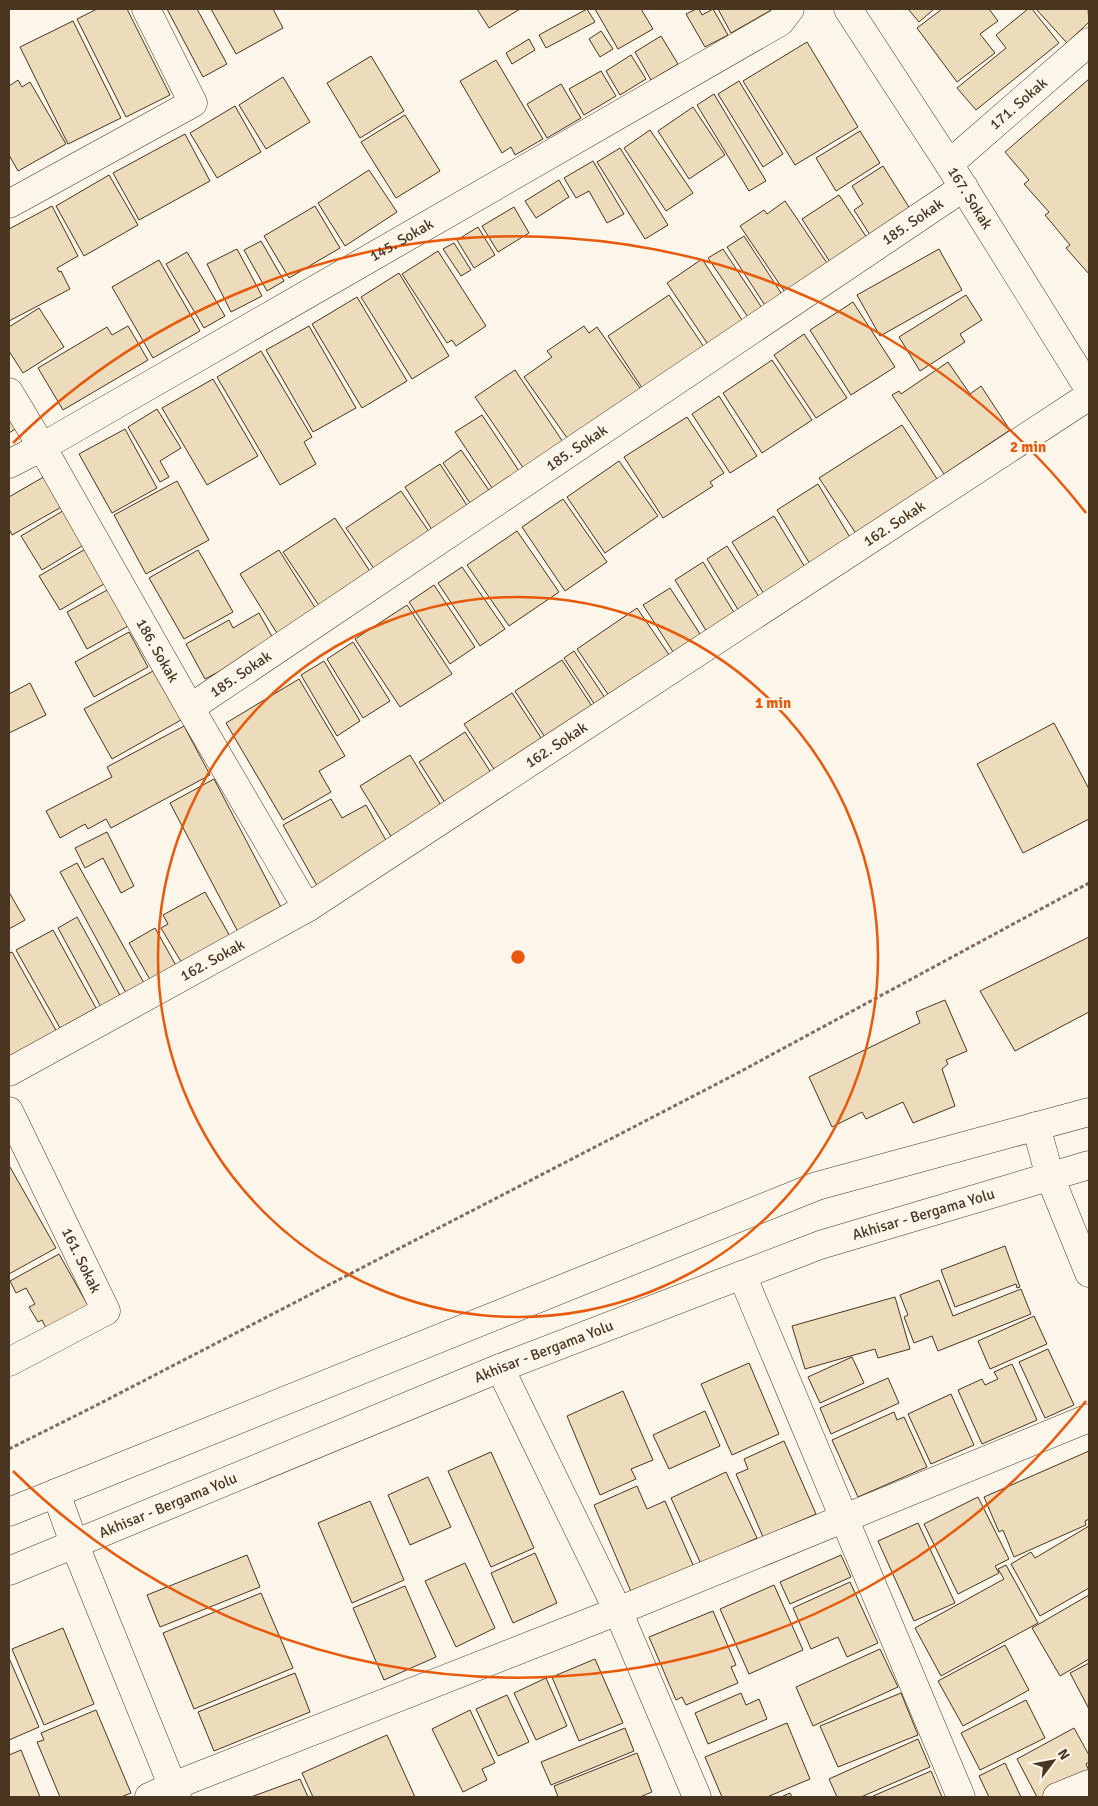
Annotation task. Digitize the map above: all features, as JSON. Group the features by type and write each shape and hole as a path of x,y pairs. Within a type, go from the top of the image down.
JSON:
{"street":[{"path":"9,204 193,102 146,9"},
{"name":"145. Sokak","path":"9,464 42,447 780,22 790,9"},
{"name":"167. Sokak","path":"848,9 964,187 1089,389"},
{"name":"171. Sokak","path":"949,164 1089,42"},
{"name":"185. Sokak","path":"190,708 964,187"},
{"name":"186. Sokak","path":"9,392 307,908"},
{"name":"162. Sokak","path":"9,1072 307,908 1089,396"},
{"path":"9,1512 817,1186 1089,1112"},
{"name":"161. Sokak","path":"9,1362 106,1311 11,1124"},
{"path":"1036,1126 1050,1177 1089,1273"},
{"name":"Akhisar - Bergama Yolu","path":"9,1571 500,1368 820,1245 1089,1165"},
{"path":"742,1275 960,1797"},
{"path":"500,1368 618,1611 697,1797"},
{"path":"56,1493 166,1794 1089,1418"},
{"path":"1057,1797 1089,1784"}],"path":[{"path":"9,1449 734,1075 1089,882"}],"building":[{"path":"97,9 127,9 170,95 126,117 77,19"},
{"path":"167,9 197,9 227,64 203,77"},
{"path":"211,9 273,9 283,28 236,54"},
{"path":"477,9 520,9 489,28"},
{"path":"587,9 595,22 546,48 539,35"},
{"path":"595,9 641,9 653,29 618,49"},
{"path":"699,9 702,15 713,9 728,35 705,47 686,14"},
{"path":"718,9 773,9 731,33"},
{"path":"908,9 934,9 919,22"},
{"path":"942,9 989,9 998,21 980,34 995,53 957,82 917,28"},
{"path":"1028,9 1032,9 1059,43 976,110 957,88 1006,48 996,35"},
{"path":"1036,9 1088,9 1089,22 1067,43"},
{"path":"73,21 121,118 68,144 20,47"},
{"path":"601,31 613,49 600,57 589,39"},
{"path":"661,36 678,64 651,80 635,52"},
{"path":"529,39 535,50 512,64 506,53"},
{"path":"807,42 858,127 795,165 743,81"},
{"path":"631,55 646,79 620,95 606,71"},
{"path":"371,56 404,111 360,138 327,83"},
{"path":"496,60 543,139 515,155 511,147 502,153 460,81"},
{"path":"601,71 616,96 584,115 569,89"},
{"path":"283,77 310,122 266,149 239,105"},
{"path":"1089,79 1089,274 1066,248 1070,245 1045,215 1049,212 1024,184 1029,180 1005,152"},
{"path":"18,80 22,87 30,82 66,144 18,171 9,155 9,86"},
{"path":"739,81 783,154 763,167 718,94"},
{"path":"561,84 581,118 547,138 527,104"},
{"path":"714,94 766,181 749,191 697,105"},
{"path":"235,106 261,152 217,178 190,133"},
{"path":"693,107 725,155 689,179 658,131"},
{"path":"405,115 440,171 396,198 361,142"},
{"path":"650,130 693,193 666,211 624,148"},
{"path":"860,131 880,163 836,191 816,158"},
{"path":"185,134 210,181 139,220 113,173"},
{"path":"620,148 668,225 645,239 597,162"},
{"path":"593,161 624,214 607,223 589,191 576,198 564,178"},
{"path":"883,166 912,212 872,238 854,210 863,204 852,186"},
{"path":"369,170 397,212 345,246 318,203"},
{"path":"109,175 138,225 84,256 56,206"},
{"path":"559,180 569,197 536,218 525,201"},
{"path":"839,195 869,241 832,265 802,219"},
{"path":"785,201 831,269 789,298 740,226 764,210 767,214"},
{"path":"52,206 78,256 57,268 59,272 61,271 70,289 9,321 9,229"},
{"path":"315,206 340,248 289,278 264,236"},
{"path":"514,207 529,233 498,252 482,226"},
{"path":"478,227 495,255 474,268 457,240"},
{"path":"744,236 785,299 768,310 727,247"},
{"path":"261,241 284,281 267,291 244,250"},
{"path":"454,243 471,270 461,276 443,249"},
{"path":"237,249 262,296 231,312 207,264"},
{"path":"723,249 766,314 752,323 708,258"},
{"path":"939,249 962,290 880,336 857,295"},
{"path":"438,251 486,326 456,346 452,340 447,343 402,274"},
{"path":"187,252 225,316 204,328 166,264"},
{"path":"702,259 746,326 711,349 667,283"},
{"path":"159,260 200,331 153,358 112,287"},
{"path":"399,273 449,356 412,379 361,297"},
{"path":"669,295 708,353 646,394 608,336"},
{"path":"966,295 982,320 960,334 965,342 920,371 899,337"},
{"path":"357,297 407,381 362,408 312,324"},
{"path":"853,302 895,367 851,395 810,330"},
{"path":"39,308 64,347 23,373 9,351 9,327"},
{"path":"128,326 148,360 63,410 38,368 107,327 112,335"},
{"path":"309,326 356,408 313,432 266,350"},
{"path":"584,326 589,333 597,327 644,394 572,445 524,377 552,357 547,351"},
{"path":"804,334 847,398 816,418 774,355"},
{"path":"261,351 312,437 304,442 316,464 280,485 217,377"},
{"path":"772,360 812,420 762,453 723,393"},
{"path":"948,362 970,394 981,386 1010,430 944,474 892,395 899,391 901,394"},
{"path":"515,370 565,445 526,472 475,397"},
{"path":"213,379 258,456 207,485 162,408"},
{"path":"719,396 757,456 730,473 692,414"},
{"path":"157,409 181,448 160,461 169,477 160,482 128,427"},
{"path":"9,415 17,428 9,433"},
{"path":"482,415 521,474 494,491 455,432"},
{"path":"687,417 724,473 710,482 713,486 663,518 624,457"},
{"path":"902,425 941,485 859,538 819,478"},
{"path":"125,429 157,488 112,513 79,454"},
{"path":"461,450 493,496 474,509 443,463"},
{"path":"619,461 658,516 605,553 567,497"},
{"path":"440,464 470,510 434,533 405,487"},
{"path":"47,475 65,505 12,535 9,529 9,497"},
{"path":"177,481 209,540 146,574 114,515"},
{"path":"818,484 854,544 813,569 777,510"},
{"path":"401,491 432,536 377,573 346,528"},
{"path":"563,499 607,562 565,591 522,527"},
{"path":"66,509 87,543 42,570 21,536"},
{"path":"774,516 809,574 767,599 732,542"},
{"path":"335,518 373,576 322,610 283,552"},
{"path":"517,531 559,592 509,626 467,565"},
{"path":"727,546 763,603 742,616 707,559"},
{"path":"89,547 109,581 60,610 39,576"},
{"path":"198,550 233,612 184,639 149,578"},
{"path":"279,550 319,614 280,638 240,574"},
{"path":"703,562 738,619 710,637 675,580"},
{"path":"462,567 505,629 480,646 438,583"},
{"path":"434,585 475,647 450,664 409,602"},
{"path":"670,588 704,640 677,658 643,605"},
{"path":"109,589 130,625 87,649 67,612"},
{"path":"407,605 452,674 400,707 355,639"},
{"path":"637,608 674,662 614,703 577,649"},
{"path":"259,613 275,642 205,679 186,644 229,620 233,628"},
{"path":"129,632 148,667 94,697 75,662"},
{"path":"353,642 390,701 363,718 327,659"},
{"path":"574,651 611,707 601,714 564,658"},
{"path":"562,660 597,714 550,745 515,691"},
{"path":"324,661 360,721 337,736 301,675"},
{"path":"153,671 181,720 112,759 84,709"},
{"path":"299,679 345,756 319,771 331,792 283,820 226,723"},
{"path":"30,683 46,715 9,733 9,694"},
{"path":"512,693 547,747 500,778 464,724"},
{"path":"1054,723 1089,789 1089,819 1023,853 977,764"},
{"path":"184,726 210,775 111,828 106,819 88,829 85,824 60,838 46,811 112,777 107,767"},
{"path":"465,732 497,782 451,812 419,762"},
{"path":"410,755 447,815 397,846 360,786"},
{"path":"214,779 282,909 238,932 170,803"},
{"path":"331,799 342,818 366,805 392,851 320,891 283,825"},
{"path":"107,832 134,886 121,893 103,858 85,868 75,848"},
{"path":"77,863 144,983 126,993 60,872"},
{"path":"9,892 25,920 9,929"},
{"path":"205,892 231,938 183,965 161,928 168,924 163,915"},
{"path":"77,917 121,997 101,1007 58,928"},
{"path":"155,928 178,969 152,983 129,943"},
{"path":"53,930 96,1008 60,1028 16,950"},
{"path":"1089,937 1089,1012 1015,1051 980,991"},
{"path":"12,952 57,1032 9,1059 9,953"},
{"path":"945,1000 967,1051 946,1060 948,1064 942,1069 955,1106 913,1123 903,1102 866,1119 862,1112 832,1127 809,1077 920,1023 916,1012"},
{"path":"9,1168 56,1248 9,1274"},
{"path":"1005,1246 1020,1287 1017,1288 1016,1284 955,1307 941,1270"},
{"path":"59,1254 90,1309 48,1332 42,1320 38,1322 29,1307 35,1304 26,1288 16,1293 10,1281"},
{"path":"939,1280 953,1316 1021,1289 1031,1314 938,1351 932,1336 914,1343 904,1317 908,1315 900,1295"},
{"path":"895,1297 910,1349 878,1358 875,1349 805,1369 792,1326"},
{"path":"1034,1316 1047,1344 990,1369 978,1341"},
{"path":"1048,1349 1074,1405 1045,1418 1019,1362"},
{"path":"852,1357 864,1383 820,1403 808,1377"},
{"path":"749,1363 779,1434 732,1455 701,1384"},
{"path":"1012,1364 1037,1420 982,1444 958,1390 982,1379 985,1385 998,1379 994,1372"},
{"path":"888,1378 899,1403 831,1434 820,1408"},
{"path":"623,1391 653,1460 631,1469 636,1479 600,1495 567,1416"},
{"path":"951,1394 974,1445 931,1464 908,1414"},
{"path":"705,1411 720,1446 669,1469 653,1435"},
{"path":"894,1412 897,1420 904,1417 927,1467 858,1497 832,1440"},
{"path":"784,1441 816,1514 763,1537 736,1474 748,1469 744,1459"},
{"path":"1089,1451 1089,1519 1085,1521 1086,1525 1014,1557 1003,1530 999,1532 984,1497"},
{"path":"491,1452 534,1548 491,1567 448,1471"},
{"path":"726,1472 757,1538 701,1564 671,1498"},
{"path":"428,1477 451,1527 410,1545 388,1495"},
{"path":"637,1486 647,1509 665,1501 694,1567 632,1594 594,1505"},
{"path":"978,1497 1009,1559 995,1566 999,1573 958,1594 924,1524"},
{"path":"370,1501 404,1580 352,1603 318,1523"},
{"path":"918,1523 955,1603 914,1621 878,1541"},
{"path":"1089,1526 1089,1588 1040,1616 1011,1564 1031,1552 1035,1558"},
{"path":"535,1553 557,1603 513,1623 491,1573"},
{"path":"247,1555 260,1587 160,1627 147,1595"},
{"path":"841,1555 851,1577 790,1604 780,1582"},
{"path":"465,1563 495,1628 456,1647 425,1581"},
{"path":"1006,1565 1038,1623 941,1676 915,1628 1004,1579 998,1569"},
{"path":"850,1582 878,1643 847,1657 838,1637 811,1649 793,1608"},
{"path":"774,1585 803,1650 749,1674 720,1609"},
{"path":"405,1586 436,1657 384,1680 353,1608"},
{"path":"261,1593 293,1668 194,1709 163,1633"},
{"path":"1089,1595 1089,1659 1060,1676 1032,1628"},
{"path":"713,1611 736,1665 731,1667 738,1683 686,1705 682,1697 676,1700 649,1637"},
{"path":"63,1628 94,1704 44,1725 12,1649"},
{"path":"1005,1645 1029,1690 963,1726 938,1681"},
{"path":"880,1649 898,1687 813,1726 796,1687"},
{"path":"9,1658 39,1727 9,1740"},
{"path":"595,1659 623,1723 579,1741 552,1677"},
{"path":"1089,1663 1089,1709 1070,1673"},
{"path":"295,1673 310,1712 214,1751 198,1712"},
{"path":"546,1678 567,1726 536,1740 514,1693"},
{"path":"741,1693 746,1705 759,1699 767,1719 708,1744 695,1713"},
{"path":"901,1693 918,1735 838,1767 820,1726"},
{"path":"507,1695 529,1742 498,1756 476,1709"},
{"path":"1026,1700 1045,1738 980,1770 961,1733"},
{"path":"96,1710 131,1793 121,1797 60,1797 37,1742 44,1740 41,1733"},
{"path":"470,1710 495,1763 482,1769 487,1780 463,1792 432,1729"},
{"path":"787,1723 810,1779 767,1797 722,1797 705,1757"},
{"path":"625,1728 634,1751 551,1785 541,1762"},
{"path":"1074,1728 1089,1755 1089,1762 1086,1764 1089,1771 1047,1797 1037,1797 1017,1759"},
{"path":"387,1735 415,1797 313,1797 302,1773"},
{"path":"918,1739 930,1767 861,1797 837,1797 829,1779"},
{"path":"21,1750 40,1797 9,1797 9,1755"},
{"path":"637,1753 652,1792 640,1797 558,1797 554,1786"},
{"path":"1005,1763 1021,1797 989,1797 979,1776"},
{"path":"931,1771 942,1797 873,1797 873,1796"},
{"path":"300,1779 308,1797 251,1797"},
{"path":"790,1793 792,1797 781,1797"}]}
